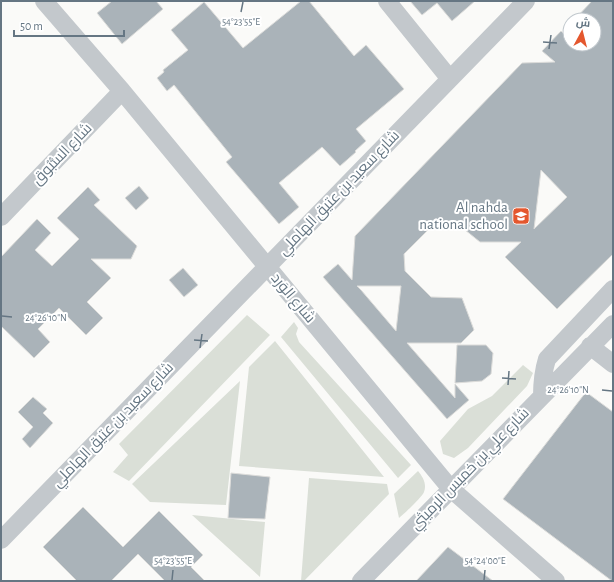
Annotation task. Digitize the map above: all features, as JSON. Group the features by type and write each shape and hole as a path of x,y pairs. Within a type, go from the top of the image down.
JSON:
{"street":[{"name":"شارع الوَرد","path":"44,1 122,92 451,489 556,581"},
{"path":"387,1 450,78"},
{"name":"شارع سعيد بن عتيق الهاملي","path":"1,540 526,1"},
{"name":"شارع السُّبُوق","path":"1,217 122,92"},
{"path":"542,396 542,377 547,359 613,289"},
{"name":"شارع علي بن خميس الرميثي","path":"361,581 613,324"},
{"path":"590,346 613,364"}],"shaded area":[{"path":"247,315 270,335 129,481 113,472 128,455 119,444"},
{"path":"294,322 298,328 296,334 299,342 411,465 398,478 281,337"},
{"path":"275,341 384,477 239,466 249,367"},
{"path":"523,365 533,373 527,386 468,448 454,458 443,454 440,441 468,409 492,396"},
{"path":"240,381 226,505 150,502 132,484"},
{"path":"418,471 424,481 424,492 399,518 394,494"},
{"path":"309,478 387,484 389,494 304,581 301,581"},
{"path":"192,515 265,522 260,577"}],"building":[{"path":"112,1 156,1 163,9 122,44 97,13"},
{"path":"301,1 309,1 354,56 366,45 404,89 356,129 366,141 340,166 322,147 279,183 299,207 279,224 226,162 232,157 174,85 167,91 157,78 164,72 163,70 188,50 171,30 204,2 243,48"},
{"path":"410,1 475,1 452,21 437,3 422,15"},
{"path":"592,1 613,1 613,254 557,309 505,257 521,242 480,242 459,225 432,226 404,254 405,271 431,297 462,298 474,330 461,343 407,343 455,398 455,384 469,400 447,419 323,277 338,264 352,280 355,236 522,63 555,62 542,51 561,31 562,52 602,52 602,12 582,12","holes":["541,170 567,197 534,229","357,286 401,286 396,331"]},
{"path":"139,186 149,198 136,210 125,198"},
{"path":"88,187 100,200 94,205 137,246 131,259 91,259 111,278 87,302 103,318 86,335 59,308 38,329 50,342 34,358 1,326 1,257 37,219 51,233 35,250 52,266 79,239 57,218"},
{"path":"183,268 198,285 184,297 169,280"},
{"path":"457,345 486,345 493,353 491,374 482,381 455,383"},
{"path":"586,392 613,412 613,581 503,499"},
{"path":"33,397 47,409 43,413 53,423 30,448 22,439 33,427 18,412"},
{"path":"231,473 270,477 265,519 228,518"},
{"path":"83,507 123,547 159,511 203,555 191,567 205,581 165,581 138,554 111,581 77,581 43,547"},
{"path":"448,547 493,581 416,581"}],"place":[{"name":"Al nahda national school","path":"521,216"}]}
